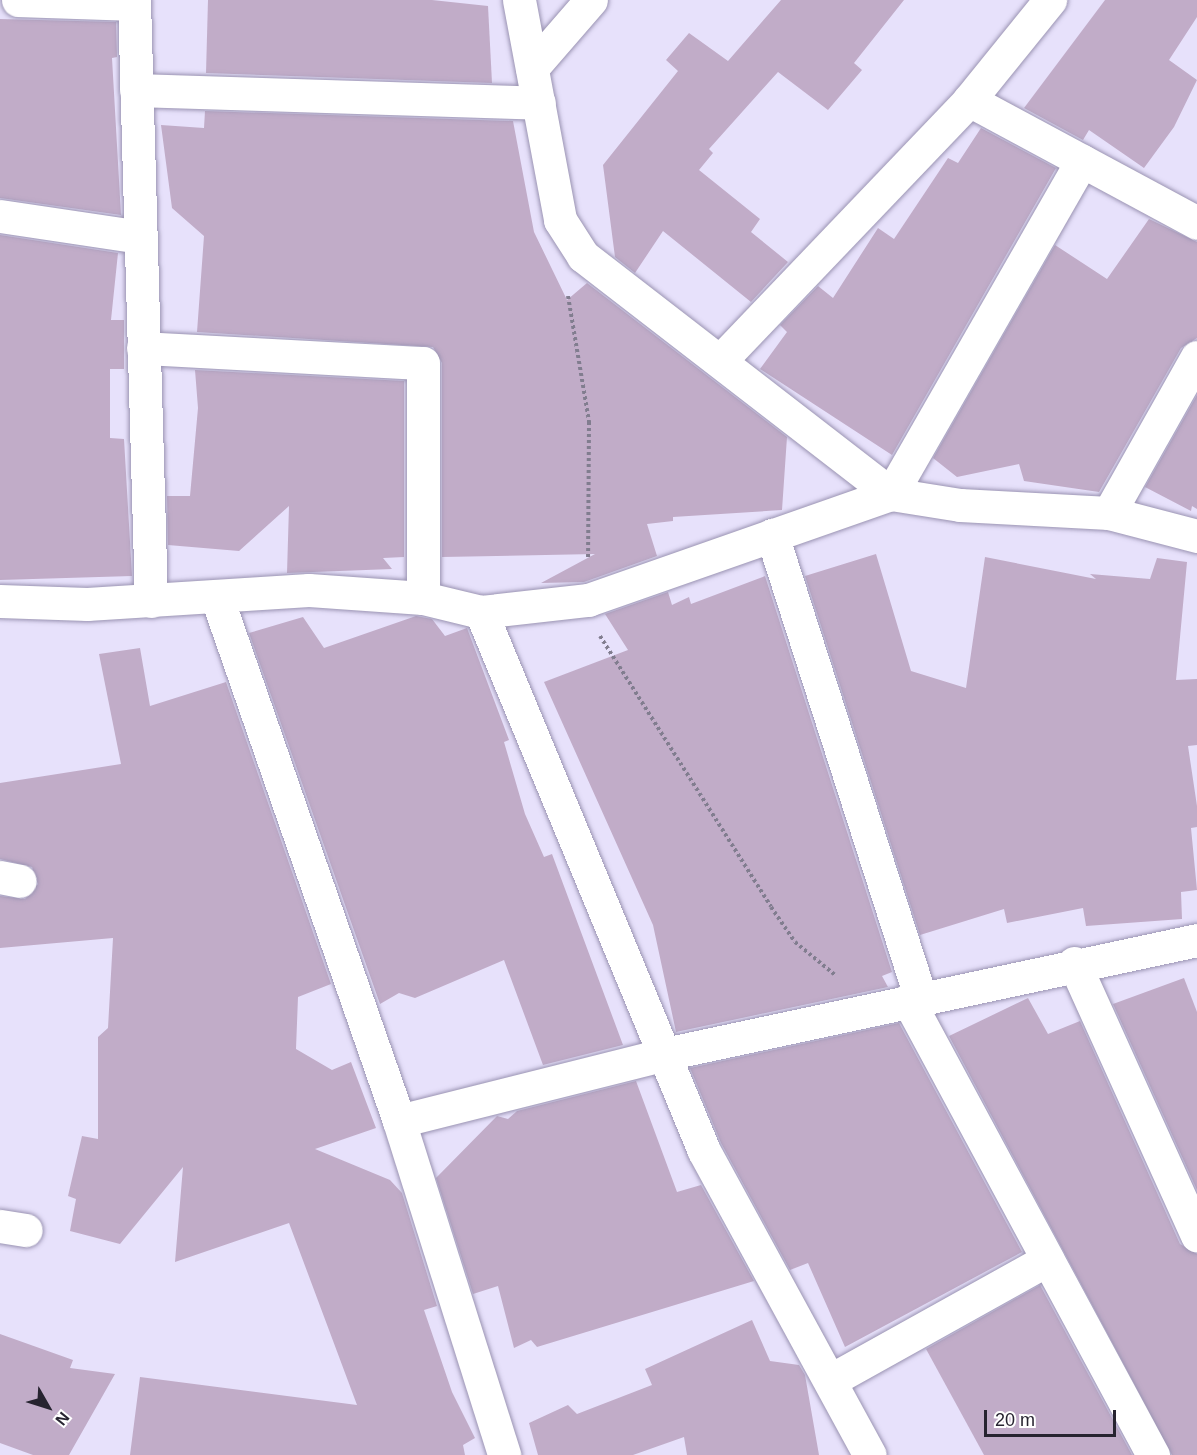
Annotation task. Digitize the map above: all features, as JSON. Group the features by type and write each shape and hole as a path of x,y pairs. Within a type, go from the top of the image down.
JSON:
{"street":[{"path":"18,0 134,2 151,601"},
{"path":"519,0 560,220 583,256 891,495"},
{"path":"532,68 591,0"},
{"path":"720,361 969,100 1050,0"},
{"path":"136,90 539,103"},
{"path":"969,100 1197,223"},
{"path":"891,495 1082,161"},
{"path":"0,216 140,237"},
{"path":"143,348 423,363 423,598"},
{"path":"1109,513 1197,357"},
{"path":"0,602 151,601 309,590 423,598 481,612 588,600 891,495 960,505 1109,513 1197,536"},
{"path":"772,535 905,1001 1045,1261 1154,1455"},
{"path":"217,598 399,1120 504,1455"},
{"path":"481,612 704,1151 870,1455"},
{"path":"399,1120 665,1054 1074,963 1197,940"},
{"path":"1074,963 1197,1236"},
{"path":"831,1380 1045,1261"}],"path":[{"path":"567,289 589,422 588,600 592,624 795,942 830,973 877,993 905,1001"}],"building":[{"path":"208,0 432,0 488,6 492,83 206,73"},
{"path":"781,0 904,0 854,63 862,70 828,110 778,72 709,149 713,153 699,170 760,219 751,232 788,262 751,302 663,231 635,273 615,257 603,165 678,71 666,60 689,33 728,61"},
{"path":"1105,0 1197,0 1197,17 1169,60 1197,80 1174,127 1144,168 1089,130 1083,140 1024,108"},
{"path":"0,19 116,22 117,57 112,58 121,215 0,198"},
{"path":"205,111 513,121 534,232 567,300 587,283 787,437 782,510 673,517 673,521 647,524 657,556 584,582 541,583 595,554 442,557 442,363 433,347 197,332 204,236 172,208 161,125 204,128"},
{"path":"981,128 1056,168 892,455 760,369 787,332 780,325 818,286 833,298 878,228 894,239 948,158 958,163"},
{"path":"1149,219 1197,242 1197,338 1181,348 1099,492 1024,481 1019,464 957,477 933,458 1055,245 1107,279"},
{"path":"0,235 118,253 111,320 124,320 124,369 110,369 110,438 124,439 132,576 0,580"},
{"path":"195,370 404,381 404,557 383,558 392,569 287,573 289,506 239,551 168,545 167,496 190,496 198,408"},
{"path":"1197,395 1197,509 1192,506 1191,511 1145,487"},
{"path":"876,554 911,671 966,688 985,557 1096,579 1090,574 1150,579 1157,558 1187,562 1176,680 1197,679 1197,745 1188,746 1197,806 1197,827 1191,828 1197,890 1181,892 1182,919 1086,926 1083,908 1007,923 1004,909 920,935 805,576"},
{"path":"765,576 892,972 882,976 888,987 676,1032 653,925 544,682 628,650 605,614 668,592 672,605 689,597 691,604"},
{"path":"416,616 432,619 445,636 467,628 509,740 504,742 525,814 544,857 552,854 623,1045 543,1065 504,960 415,998 399,993 380,1004 249,633 303,617 324,648"},
{"path":"140,648 150,706 226,682 331,984 298,997 296,1049 332,1070 351,1062 376,1128 315,1149 390,1180 402,1193 437,1306 424,1310 452,1392 475,1438 463,1445 465,1455 130,1455 140,1377 357,1405 289,1223 175,1262 183,1167 120,1244 70,1231 76,1199 68,1196 82,1136 98,1139 98,1037 108,1028 113,938 0,948 0,896 25,899 38,884 32,867 0,859 0,783 121,764 99,654"},
{"path":"1184,978 1197,1012 1197,1190 1113,1004"},
{"path":"1028,998 1048,1034 1080,1021 1180,1244 1197,1254 1197,1455 1172,1455 949,1036"},
{"path":"899,1023 1022,1252 845,1347 808,1263 790,1270 721,1143 690,1068"},
{"path":"636,1081 677,1192 701,1185 754,1281 537,1347 531,1340 514,1348 498,1286 473,1294 436,1178 497,1116 508,1119 517,1111"},
{"path":"1040,1285 1132,1455 984,1455 926,1349"},
{"path":"752,1320 770,1361 799,1365 805,1375 819,1455 687,1455 684,1437 633,1455 538,1455 529,1423 568,1405 577,1414 652,1385 645,1369"},
{"path":"0,1334 73,1360 70,1368 115,1374 69,1455 33,1455 0,1443"}]}
